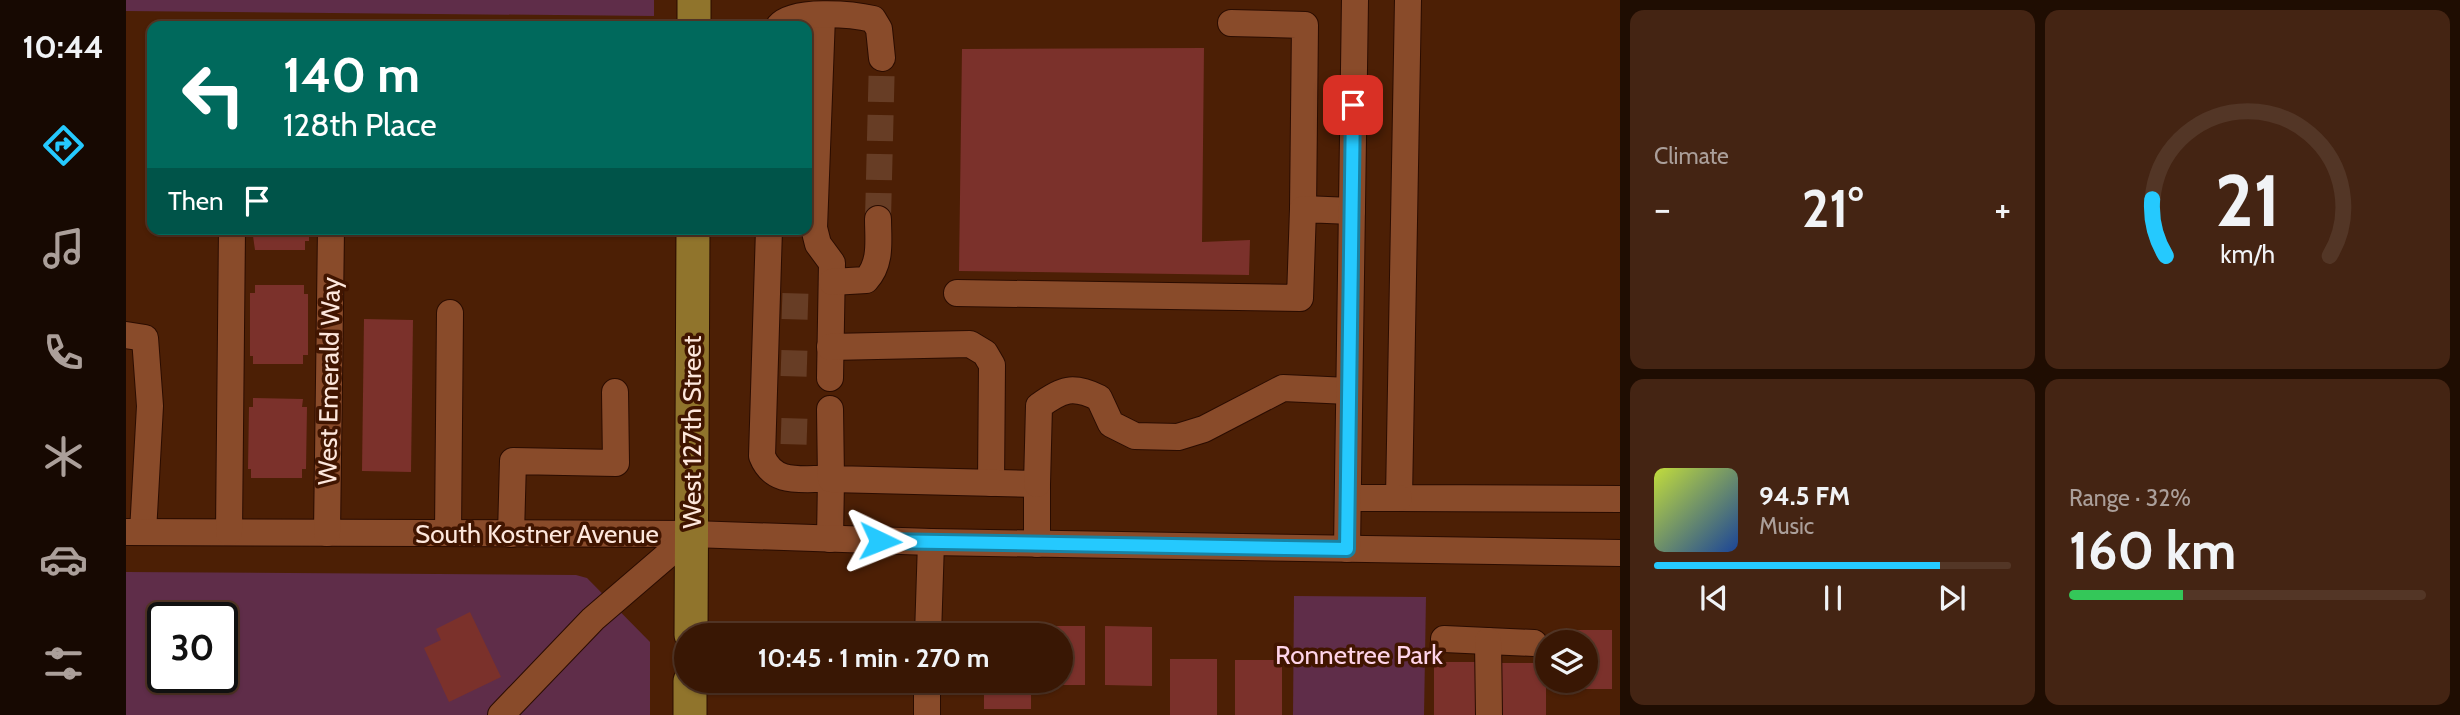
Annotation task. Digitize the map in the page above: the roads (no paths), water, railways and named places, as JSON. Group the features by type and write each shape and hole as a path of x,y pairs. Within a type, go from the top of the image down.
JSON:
{"main road":[{"path":"694,0 694,21"},
{"name":"West 127th Street","path":"691,623 693,235"},
{"path":"690,693 690,715"}],"street":[{"path":"1347,549 1355,0"},
{"path":"1399,498 1408,0"},
{"path":"784,21 803,15 873,19 879,29 882,58"},
{"path":"812,209 822,16"},
{"path":"957,293 1300,298 1305,25 1231,23"},
{"path":"1303,209 1352,211"},
{"path":"825,299 866,279 873,272 877,263 878,219"},
{"path":"812,230 832,264 825,299 825,363 970,344 985,353 992,365 990,483"},
{"path":"229,533 232,235"},
{"name":"West Emerald Way","path":"327,533 331,235"},
{"path":"769,235 774,305 772,430 762,456 768,470 777,477 1037,484"},
{"path":"449,533 450,313"},
{"path":"126,335 145,338 150,406 134,532"},
{"path":"1037,544 1039,406 1056,394 1080,388 1100,398 1111,424 1135,436 1178,437 1204,429 1283,388 1349,391"},
{"path":"511,534 513,461 615,463 615,393"},
{"path":"824,424 831,479 830,539"},
{"path":"1348,498 1620,499"},
{"name":"South Kostner Avenue","path":"134,532 692,534 930,542 1620,553"},
{"path":"502,715 593,619 692,534"},
{"path":"929,623 930,542"},
{"path":"1444,639 1534,643"},
{"path":"1488,641 1489,715"},
{"path":"927,715 928,693"}],"tunnel":[{"path":"878,219 882,58"},
{"path":"782,306 813,307"},
{"path":"781,363 811,364"},
{"path":"781,431 811,432"}],"park label":[{"name":"Ronnetree Park","path":"1359,655"}]}
